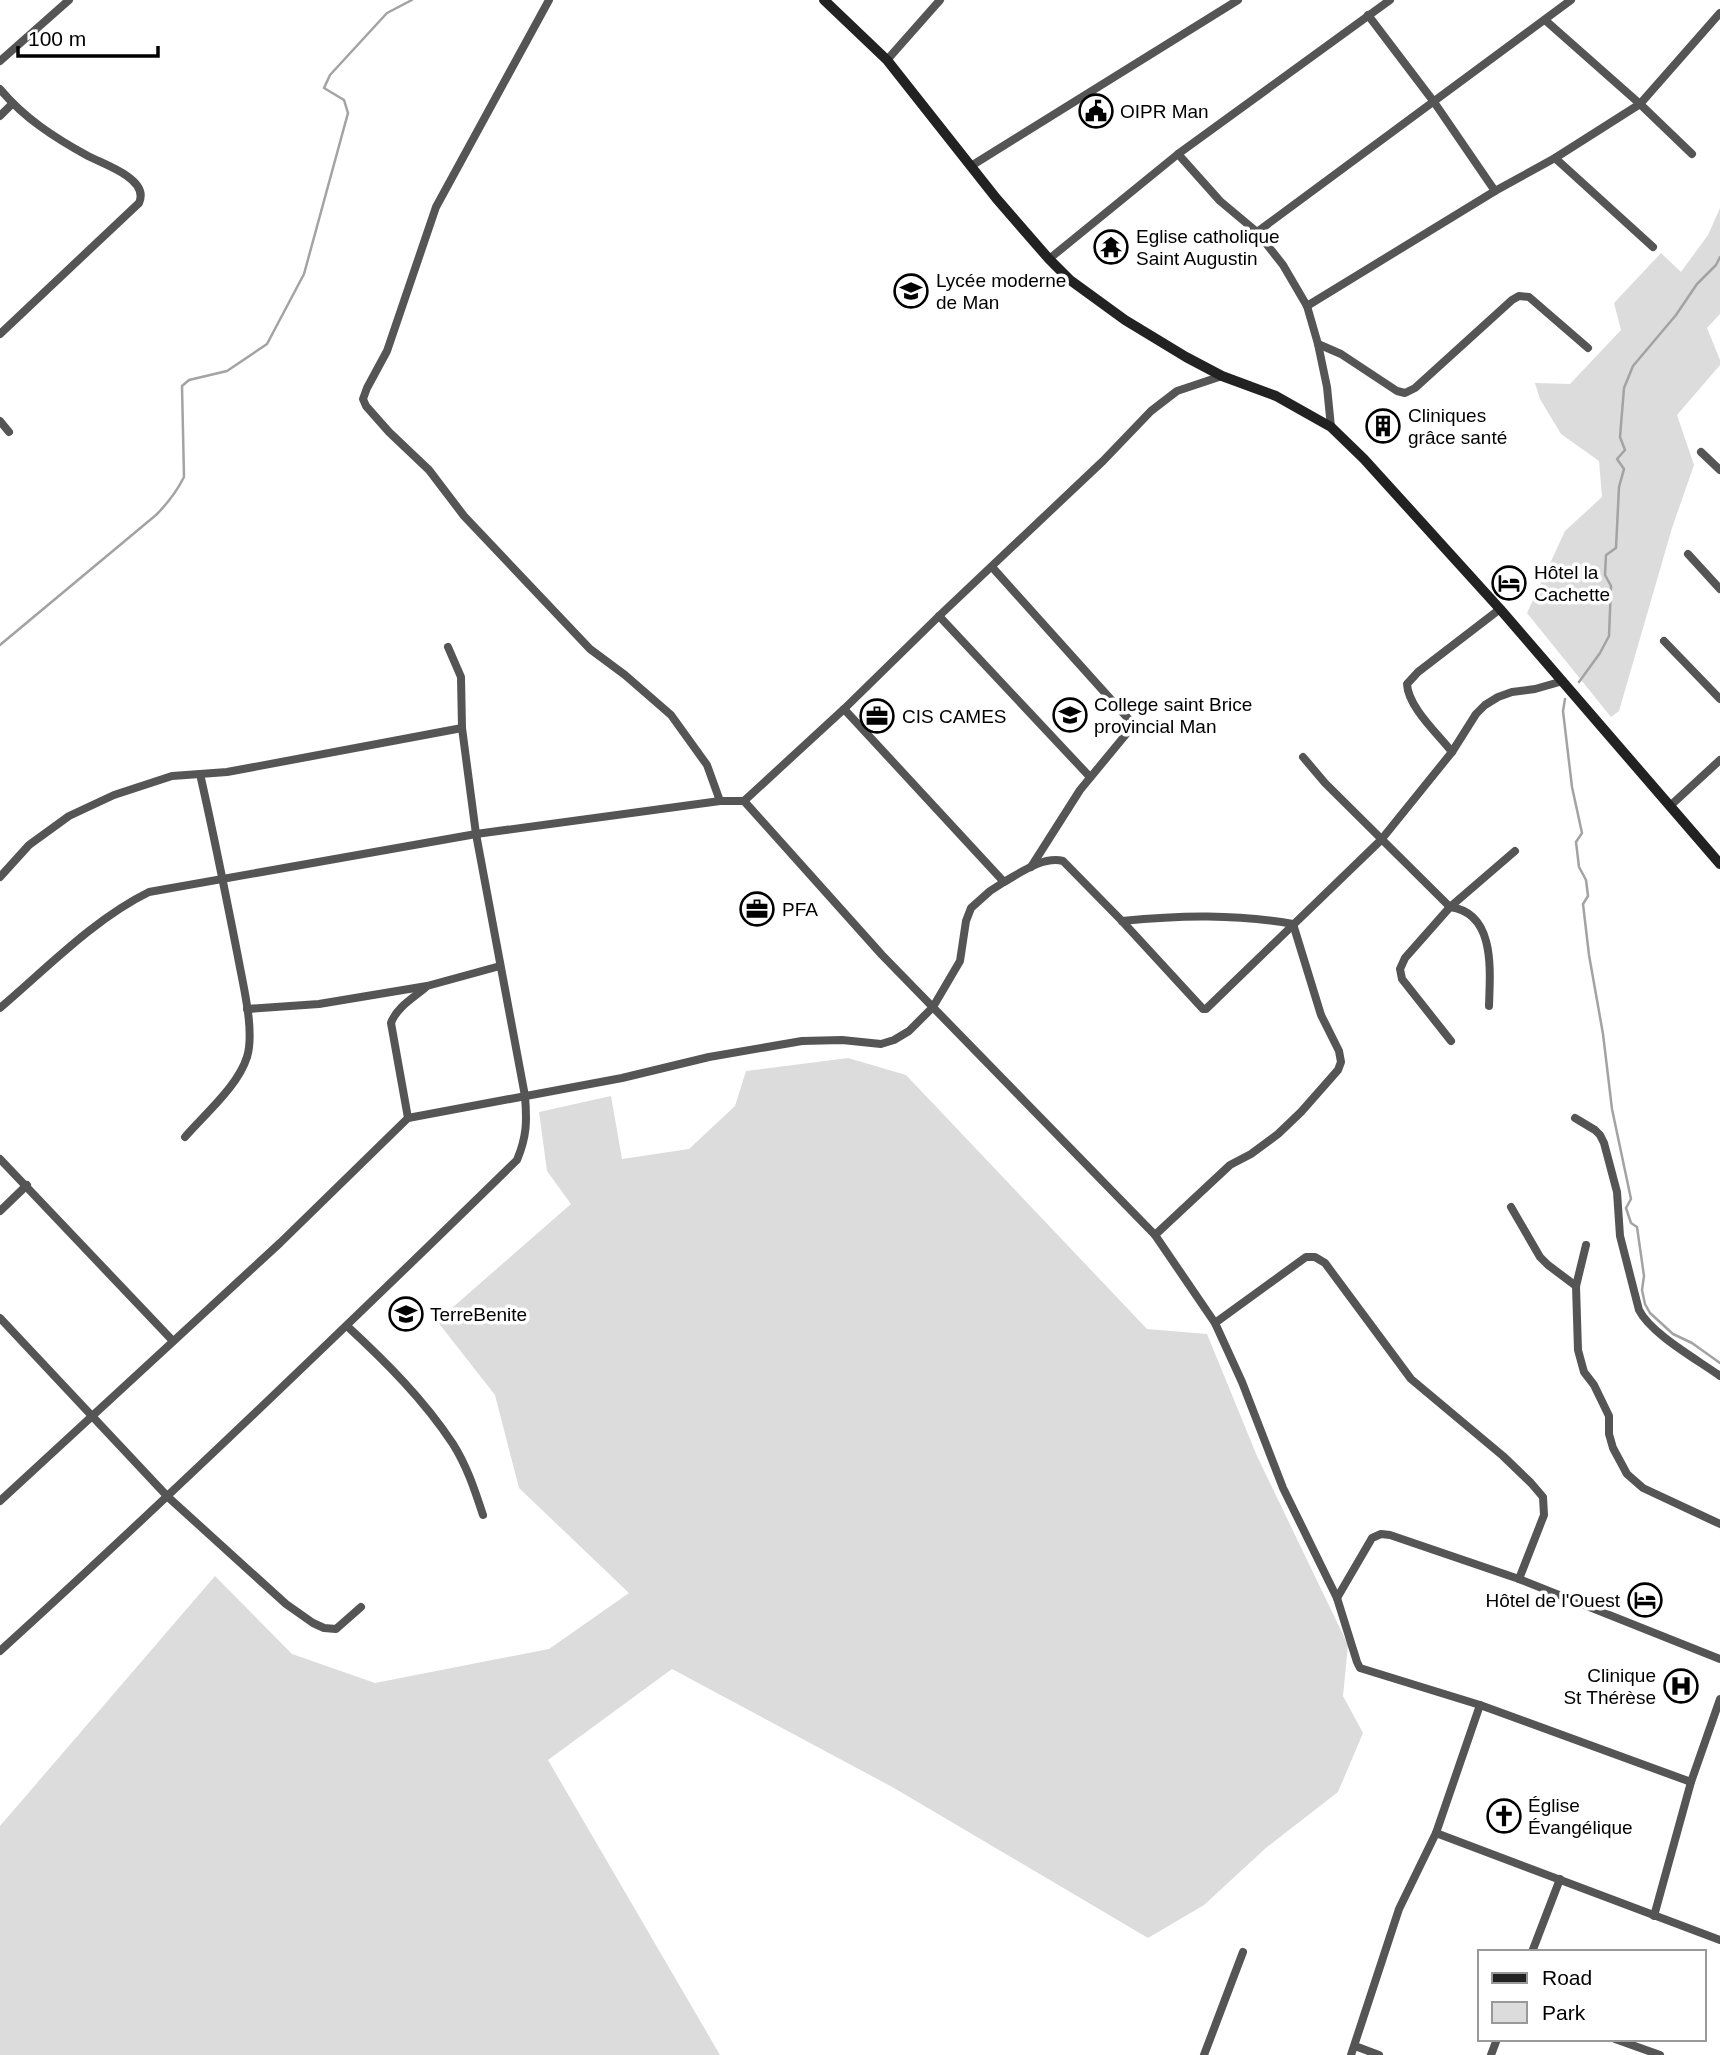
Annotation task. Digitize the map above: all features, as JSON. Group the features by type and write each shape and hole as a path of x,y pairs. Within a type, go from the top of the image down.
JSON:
{"main road":[{"path":"831,2 887,61 971,166 1070,280 1117,315 1222,376 1276,396 1331,427 1500,609 1720,864"}],"street":[{"path":"0,61 69,0"},
{"path":"549,0 436,207 387,351 363,399 366,406 390,432 429,470 464,516 590,649 671,715 707,765 720,801"},
{"path":"887,61 940,0"},
{"path":"971,166 1238,0"},
{"path":"1049,259 1178,154 1390,0"},
{"path":"1257,232 1571,0"},
{"path":"1307,306 1640,104 1720,13"},
{"path":"1368,15 1434,102 1495,191"},
{"path":"1545,20 1692,154"},
{"path":"0,89 12,104 49,133 127,176 140,189 142,197 139,203 0,334"},
{"path":"0,116 12,104"},
{"path":"1178,154 1220,201 1257,232 1283,265 1307,306 1327,387 1331,427"},
{"path":"1555,158 1653,247"},
{"path":"1318,344 1341,354 1405,393 1415,388 1512,300 1524,296 1529,297 1588,348"},
{"path":"0,1008 125,904 149,892 477,834 720,801 744,801 1103,461 1151,411 1177,391 1222,376"},
{"path":"0,421 9,432"},
{"path":"1701,452 1720,470"},
{"path":"1688,554 1720,589"},
{"path":"992,566 1132,722 1132,727 1080,789 1031,867"},
{"path":"1452,752 1413,703 1407,684 1418,672 1500,609"},
{"path":"939,615 1090,777"},
{"path":"1664,641 1720,699"},
{"path":"0,1651 168,1496 517,1160 525,1141 527,1126 525,1096 477,834 462,728 461,677 448,647"},
{"path":"0,1501 280,1243 408,1118 622,1078 709,1057 802,1041 842,1040 881,1044 894,1040 909,1031 933,1007 960,961 966,921 971,908 1004,882 1031,867 1057,859 1063,861 1122,921 1203,1009 1381,840 1452,752 1476,714 1491,701 1512,692 1563,681"},
{"path":"844,709 1004,882"},
{"path":"0,877 29,845 69,816 114,795 172,776 228,772 462,728"},
{"path":"1303,757 1325,783 1450,907 1463,909 1480,925 1489,945 1489,1006"},
{"path":"1670,806 1720,760"},
{"path":"185,1137 232,1085 240,1072 249,1046 247,1009 223,878 200,774"},
{"path":"744,801 882,955 1155,1235 1215,1323 1242,1382 1283,1488 1337,1598 1360,1668 1480,1705 1691,1782"},
{"path":"1451,1041 1402,979 1400,969 1405,958 1450,907 1515,851"},
{"path":"1122,921 1173,916 1212,916 1255,917 1293,924"},
{"path":"1155,1235 1230,1165 1278,1135 1338,1070 1339,1051 1321,1015 1293,924"},
{"path":"247,1009 318,1004 427,986 500,966"},
{"path":"408,1118 391,1020 427,986"},
{"path":"1575,1118 1595,1130 1604,1143 1617,1192 1620,1236 1643,1319 1720,1376"},
{"path":"0,1159 173,1342"},
{"path":"0,1211 27,1185"},
{"path":"1511,1207 1540,1257 1576,1286"},
{"path":"1586,1245 1576,1286 1578,1350 1584,1372 1594,1385 1609,1416 1609,1434 1613,1448 1627,1474 1643,1488 1720,1524"},
{"path":"1215,1323 1306,1257 1315,1257 1325,1263 1411,1379 1503,1456 1543,1497 1544,1515 1519,1579"},
{"path":"0,1318 168,1496 286,1604 313,1623 336,1629 361,1607"},
{"path":"347,1326 393,1369 454,1446 474,1485 483,1515"},
{"path":"1337,1598 1372,1538 1381,1534 1390,1535 1519,1579 1720,1659"},
{"path":"1654,1916 1691,1782 1720,1699"},
{"path":"1351,2055 1399,1909 1436,1833 1480,1705"},
{"path":"1436,1833 1720,1940"},
{"path":"1533,1950 1560,1880"},
{"path":"1204,2055 1243,1952"},
{"path":"1620,2041 1660,2055"},
{"path":"1355,2046 1379,2055"},
{"path":"1629,2055 1633,2046"}],"green space":[{"path":"1720,208 1720,314 1707,328 1720,365 1677,415 1694,465 1672,528 1619,711 1611,717 1527,613 1565,531 1602,497 1599,461 1561,434 1540,399 1535,383 1570,384 1621,330 1614,303 1661,253 1681,272 1708,235"},
{"path":"848,1058 906,1075 1147,1329 1207,1334 1257,1456 1348,1645 1343,1696 1363,1733 1338,1792 1267,1847 1204,1905 1148,1938 894,1788 672,1669 548,1760 720,2055 0,2055 0,1826 215,1576 292,1654 375,1683 549,1649 629,1593 519,1488 495,1395 437,1321 571,1204 547,1171 539,1112 611,1096 622,1159 689,1149 735,1106 746,1071"}],"waterway":[{"path":"0,645 156,515 178,487 184,477 182,386 189,380 227,371 267,344 304,274 348,113 344,100 324,88 330,75 387,13 412,0"},
{"path":"1579,682 1609,636 1611,586 1605,575 1606,555 1616,548 1619,487 1624,469 1617,459 1625,450 1620,437 1624,388 1633,366 1720,257"},
{"path":"1565,699 1563,711 1572,787 1582,833 1576,842 1579,867 1586,880 1588,896 1583,904 1589,955 1603,1034 1612,1109 1631,1199 1626,1208 1631,1223 1637,1227 1645,1304 1650,1313 1673,1334 1692,1343 1720,1363"}],"place":[{"name":"OIPR Man","path":"1096,111"},
{"name":"Eglise catholique Saint Augustin","path":"1111,247"},
{"name":"Lycée moderne de Man","path":"911,291"},
{"name":"Cliniques grâce santé","path":"1383,426"},
{"name":"Hôtel la Cachette","path":"1509,583"},
{"name":"College saint Brice provincial Man","path":"1070,715"},
{"name":"CIS CAMES","path":"877,716"},
{"name":"PFA","path":"757,909"},
{"name":"TerreBenite","path":"406,1314"},
{"name":"Hôtel de l'Ouest","path":"1645,1600"},
{"name":"Clinique St Thérèse","path":"1681,1686"},
{"name":"Église Évangélique","path":"1504,1816"}]}
